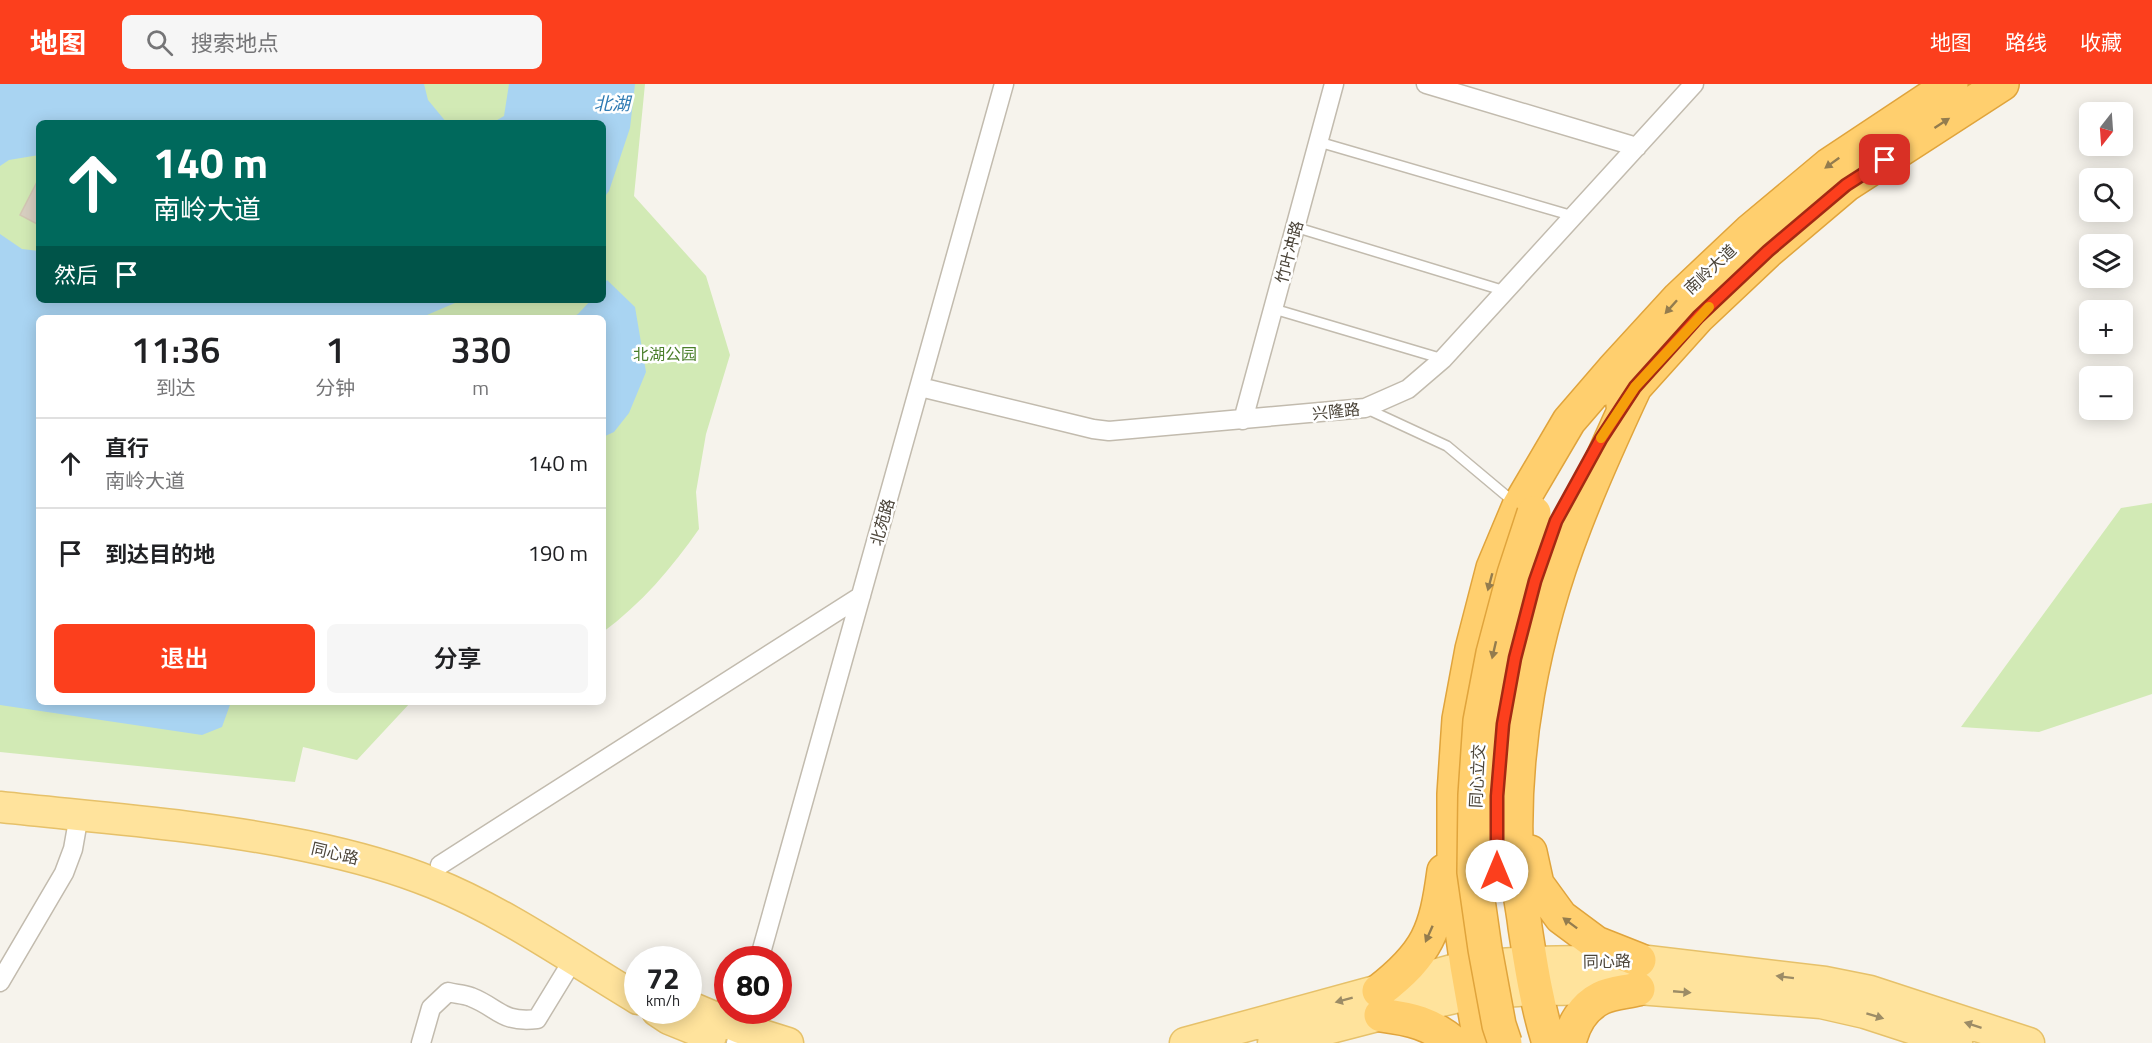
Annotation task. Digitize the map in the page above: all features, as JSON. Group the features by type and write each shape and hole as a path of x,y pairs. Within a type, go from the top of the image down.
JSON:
{"highway":[{"name":"南岭大道","path":"1624,379 1679,298 1750,231 1829,165 1950,84"},
{"name":"南岭大道","path":"1536,513 1578,425 1624,379 1716,301 1768,251 1846,185 2002,84"},
{"path":"1548,1043 1533,976 1517,869 1517,797 1522,727 1533,662 1554,586 1590,486 1624,379"},
{"path":"1454,1043 1444,1035 1380,1003 1428,939 1439,909 1454,794 1459,718 1472,649 1493,568 1536,513"},
{"name":"同心立交","path":"1505,1043 1493,992 1474,872 1475,795 1480,721 1493,653 1514,574 1536,513"},
{"name":"同心立交","path":"1528,1043 1519,1009 1497,871 1497,796 1503,724 1515,658 1535,581 1536,513"},
{"path":"1454,794 1454,874 1470,980 1483,1043"},
{"path":"1517,797 1538,884 1562,917 1638,974 1585,1011 1573,1027 1569,1043"}],"main road":[{"name":"同心路","path":"0,789 181,807 265,819 347,836 394,849 440,865 497,893 624,969"},
{"name":"同心路","path":"0,807 262,837 343,854 389,867 432,883 489,909 624,991"},
{"name":"同心路","path":"1185,1043 1380,1003 1470,980 1638,974 1825,982 1870,991 2029,1043"},
{"name":"同心路","path":"1638,974 1821,1003 1865,1013 1957,1043"},
{"name":"同心路","path":"1273,1043 1380,1003"},
{"path":"702,1013 737,1031"},
{"path":"697,1024 788,1043"}],"street":[{"name":"北苑路","path":"763,946 1004,84"},
{"name":"竹叶冲路","path":"1243,420 1334,84"},
{"path":"1426,84 1637,147"},
{"name":"兴隆路","path":"920,387 1109,431 1365,408 1408,389 1443,359 1694,84"},
{"path":"440,865 861,596"},
{"path":"0,982 5,968 64,873 73,849 79,815"},
{"path":"421,1043 431,1008 448,992 471,997 497,1013 519,1021 537,1019 573,960"}],"lane":[{"path":"1319,142 1573,216"},
{"path":"1295,227 1505,291"},
{"path":"1274,309 1443,359"},
{"path":"1365,408 1447,446 1536,513"}],"green space":[{"name":"北湖公园","path":"0,84 645,84 634,196 706,276 730,355 706,434 696,492 699,529 678,558 643,597 606,630 606,315 36,315 36,705 408,705 357,760 303,747 295,782 0,752"},
{"path":"2152,503 2152,694 2039,732 1961,727 2121,508"}],"water":[{"path":"0,84 424,84 428,100 445,120 36,120 36,156 9,160 0,166"},
{"name":"北湖","path":"509,84 635,84 630,128 606,195 606,120 497,120 504,116"},
{"path":"0,234 22,249 36,251 36,303 455,303 427,315 36,315 36,705 230,705 222,727 202,735 0,705"},
{"path":"607,280 635,307 646,372 629,413 614,432 606,436 606,315 576,315 588,303 606,303"}],"building":[{"path":"36,184 36,223 20,215"}],"slow traffic":[{"path":"1601,438 1635,387 1709,307"}],"route":[{"path":"1497,871 1497,796 1503,724 1515,658 1535,581 1556,521 1601,439 1635,387 1698,317 1768,251 1846,185 1885,160"}]}
